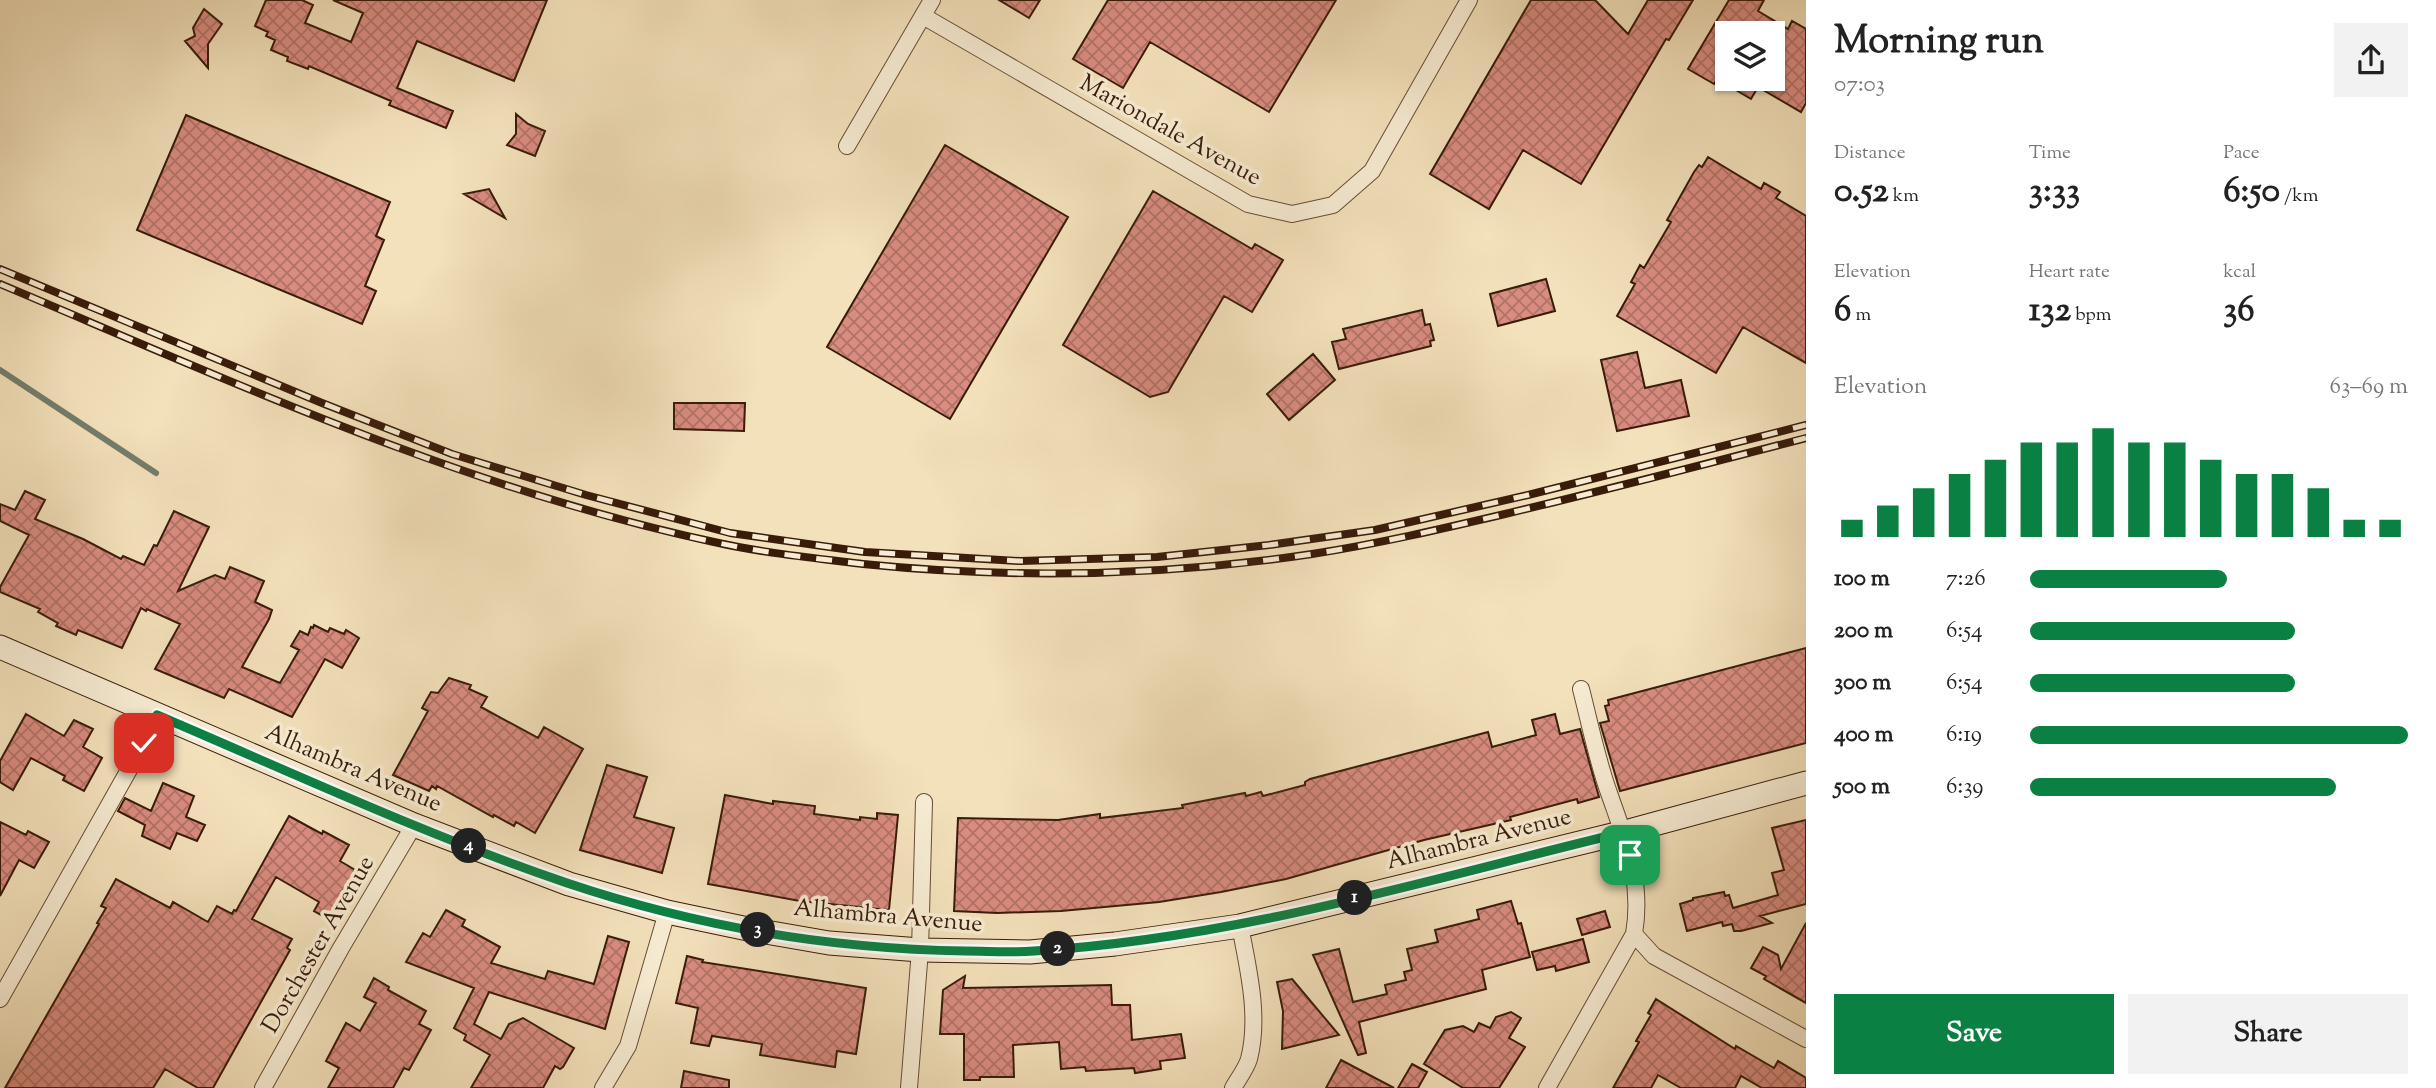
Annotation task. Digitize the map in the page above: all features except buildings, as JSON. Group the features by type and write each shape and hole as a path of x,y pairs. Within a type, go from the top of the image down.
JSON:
{"main road":[{"name":"Alhambra Avenue","path":"0,647 415,825 569,884 667,912 829,943 920,950 1030,952 1115,944 1240,926 1625,832 1806,783"}],"street":[{"path":"847,146 932,0"},
{"name":"Mariondale Avenue","path":"923,16 1248,204 1292,214 1334,205 1372,171 1469,0"},
{"path":"1547,1088 1634,934 1637,915 1635,879 1625,832 1609,792 1581,690"},
{"path":"0,999 144,743 157,715"},
{"path":"909,1088 920,950 923,802"},
{"name":"Dorchester Avenue","path":"263,1088 341,948 415,825"},
{"path":"603,1088 628,1046 667,912"},
{"path":"1233,1088 1248,1061 1254,1023 1240,926"},
{"path":"1634,934 1654,956 1806,1039"}],"waterway":[{"path":"0,370 156,473"}],"railway":[{"path":"0,269 452,454 586,495 730,533 865,552 1020,561 1157,557 1269,545 1375,530 1528,495 1806,425"},
{"path":"0,284 351,430 531,493 622,520 732,546 919,569 1032,573 1144,571 1312,554 1505,514 1806,438"}],"route":[{"path":"144,743 157,715 415,825 569,884 667,912 748,929 829,943 920,950 1030,952 1115,944 1240,926 1625,832 1630,855"}]}
